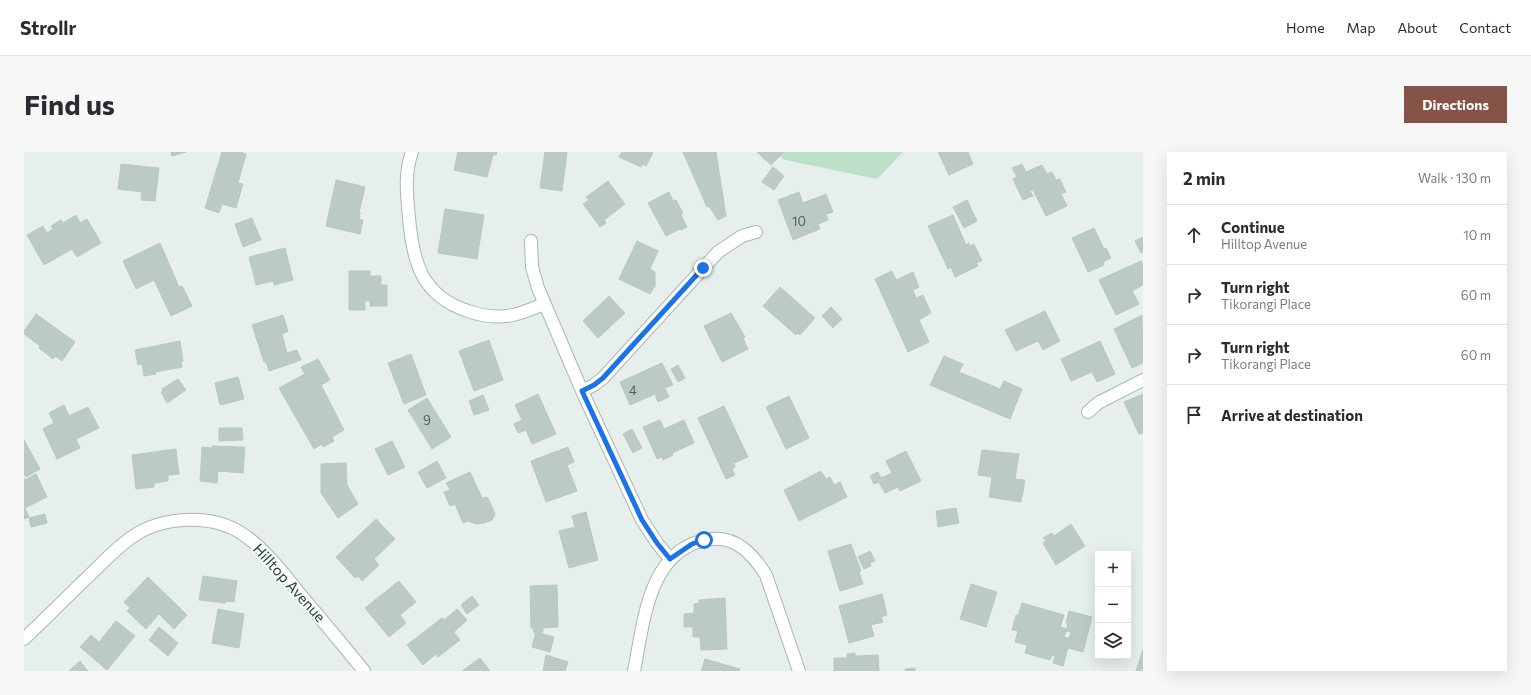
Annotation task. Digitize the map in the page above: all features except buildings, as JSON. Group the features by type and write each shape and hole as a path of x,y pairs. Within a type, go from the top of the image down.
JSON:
{"street":[{"path":"412,152 409,160 406,182 412,248 422,275 435,293 458,308 486,316 514,315 544,304"},
{"path":"582,391 594,385 603,378 718,252 742,236 756,232"},
{"path":"531,241 532,267 538,288 582,391 642,520 657,543 670,559"},
{"path":"1088,412 1098,404 1143,380"},
{"name":"Hilltop Avenue","path":"24,639 132,536 169,522 187,520 227,526 243,534 259,547 292,583 364,671"},
{"path":"634,671 649,601 654,585 661,571 670,559 692,544 714,539 738,544 749,552 758,562 766,575 799,671"}],"green space":[{"path":"775,152 903,152 877,179 785,160"}],"route":[{"path":"703,268 614,367 594,385 582,391 642,520 657,543 670,559 681,550 704,540"}]}
